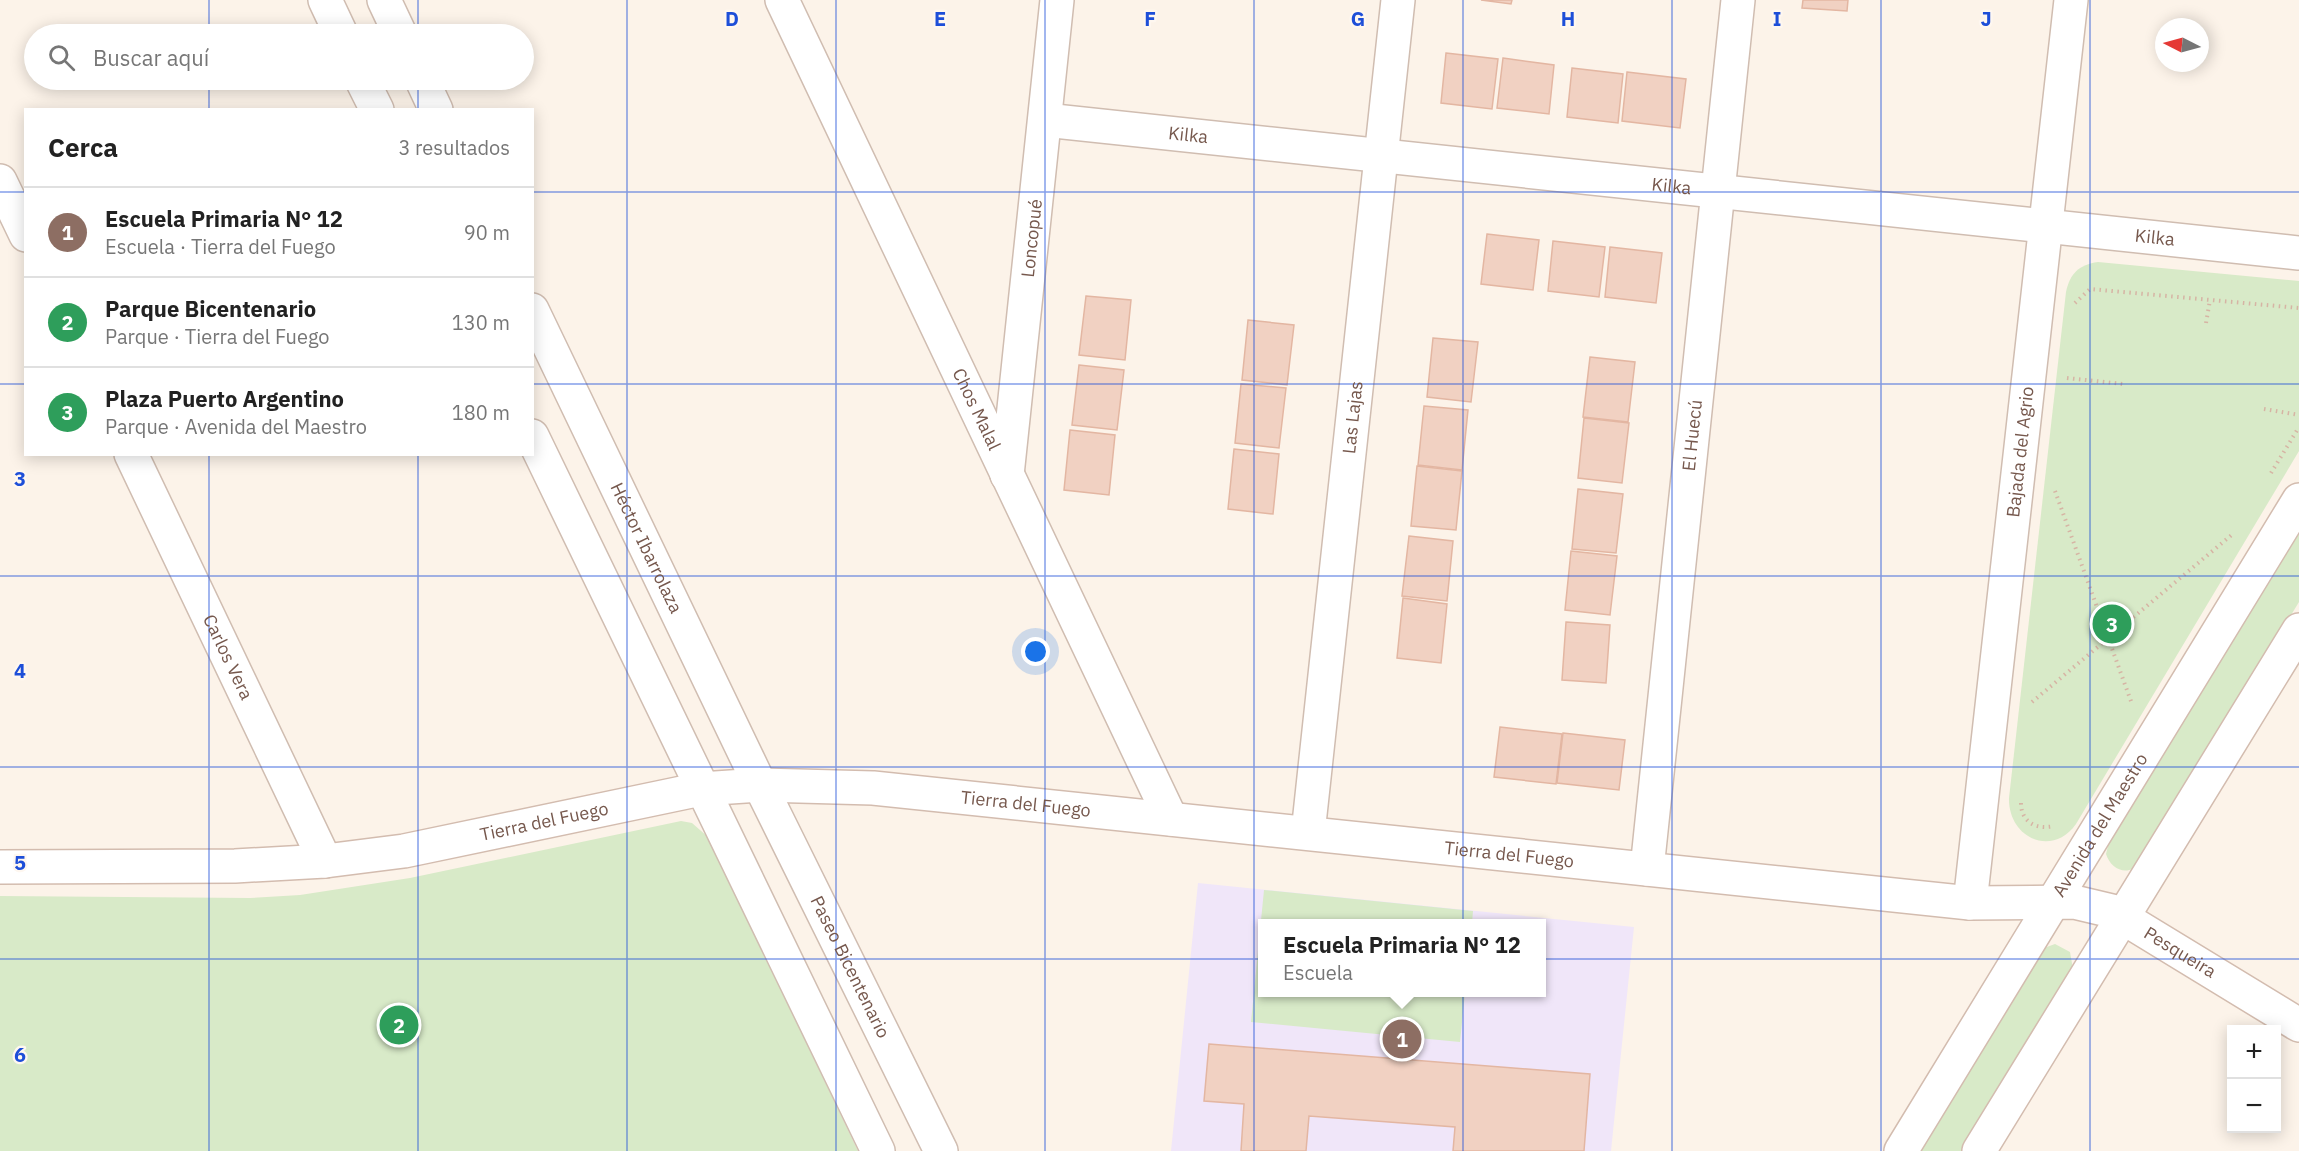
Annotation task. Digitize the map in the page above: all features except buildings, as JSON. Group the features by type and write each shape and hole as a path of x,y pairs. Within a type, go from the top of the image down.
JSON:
{"street":[{"path":"324,0 336,24"},
{"path":"384,0 395,24"},
{"name":"Chos Malal","path":"782,0 1171,819"},
{"name":"Loncopué","path":"1007,475 1057,0"},
{"name":"Las Lajas","path":"1308,833 1398,0"},
{"name":"El Huecú","path":"1647,869 1738,0"},
{"name":"Bajada del Agrio","path":"1970,903 2071,0"},
{"path":"367,90 376,108"},
{"path":"427,90 435,108"},
{"name":"Kilka","path":"1045,120 2299,253"},
{"path":"0,181 24,231"},
{"name":"Héctor Ibarrolaza","path":"534,314 760,785"},
{"path":"534,440 878,1151"},
{"name":"Carlos Vera","path":"131,456 325,861"},
{"name":"Avenida del Maestro","path":"1901,1151 2299,500"},
{"path":"1979,1151 2299,630"},
{"name":"Tierra del Fuego","path":"0,867 236,866 325,861 404,851 701,789 760,785 873,788 1970,903 2053,902"},
{"name":"Paseo Bicentenario","path":"760,785 941,1151"},
{"name":"Pesqueira","path":"2053,902 2087,904 2123,916 2299,1025"}],"path":[{"path":"2074,313 2075,302 2090,289 2299,308"},
{"path":"2206,323 2210,300"},
{"path":"2066,390 2068,367"},
{"path":"2067,378 2123,384"},
{"path":"2264,409 2299,415"},
{"path":"2054,503 2056,480"},
{"path":"2055,491 2132,705"},
{"path":"2032,702 2237,530"},
{"path":"2031,713 2033,690"},
{"path":"2022,793 2021,811 2029,823 2044,828 2058,825"}],"shaded area":[{"path":"1198,883 1634,927 1611,1151 1171,1151"}],"green space":[{"path":"2098,262 2299,281 2299,451 2076,824 2066,834 2055,840 2044,841 2033,839 2023,833 2011,812 2009,798 2066,292 2076,271"},
{"path":"2299,530 2299,602 2140,863 2130,870 2116,868 2108,860 2106,854 2109,842"},
{"path":"681,821 692,823 708,837 858,1151 0,1151 0,896 250,898 300,895 410,878"},
{"path":"1264,890 1473,911 1472,919 1261,919"},
{"path":"2055,944 2070,952 2073,969 1962,1151 1918,1151 2044,948"},
{"path":"1258,951 1258,997 1465,997 1460,1042 1251,1022"}],"place":[{"name":"Plaza Puerto Argentino","path":"2112,624"},
{"name":"Parque Bicentenario","path":"399,1025"},
{"name":"Escuela Primaria N° 12","path":"1402,1039"}]}
